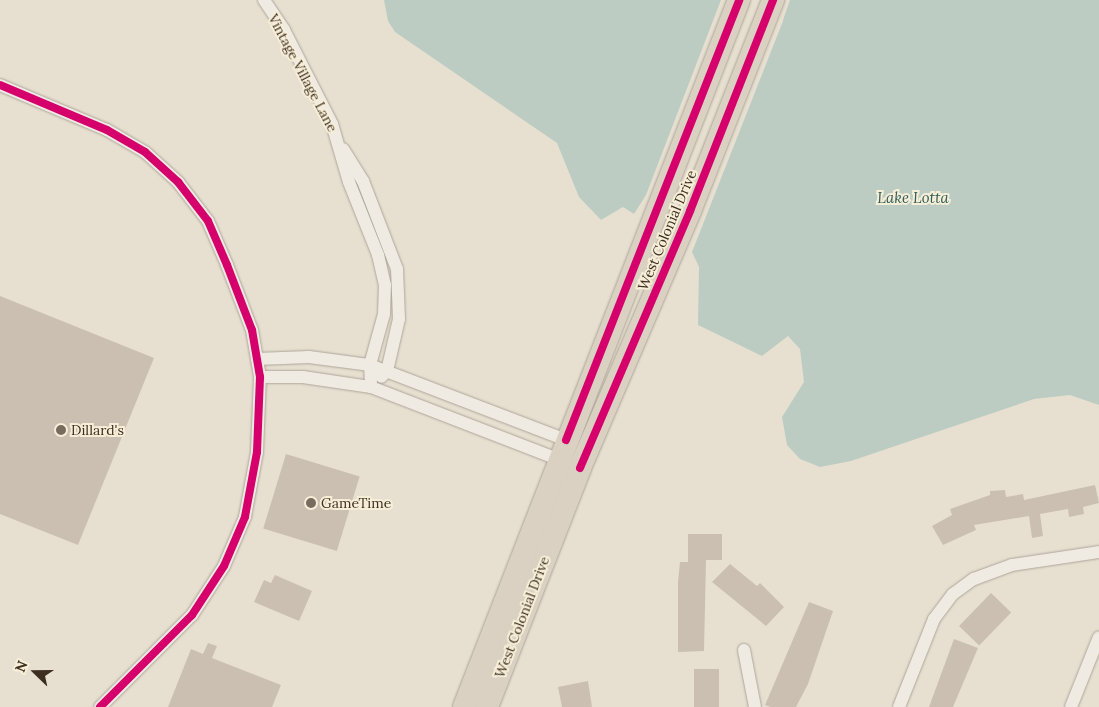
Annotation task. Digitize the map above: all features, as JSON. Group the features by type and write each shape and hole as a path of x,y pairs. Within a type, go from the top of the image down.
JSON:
{"highway":[{"name":"West Colonial Drive","path":"488,707 574,454 738,2"},
{"name":"West Colonial Drive","path":"464,707 574,454 690,212 770,8"}],"street":[{"name":"Vintage Village Lane","path":"264,0 284,30 341,147 363,182 397,269 399,319 387,370"},
{"path":"0,85 107,130 145,152 178,182 208,221 252,330 260,376 257,452 245,517 223,568 192,615 100,707"},
{"name":"Vintage Village Lane","path":"341,147 385,285 379,340 370,366 371,387"},
{"path":"257,358 309,357 387,370 574,454"},
{"path":"371,387 387,370"},
{"path":"260,376 303,377 371,387 574,454"},
{"path":"899,707 934,619 954,594 974,579 1012,565 1099,552"},
{"path":"1071,707 1099,637"},
{"path":"744,650 755,707"}],"water":[{"path":"384,0 721,0 646,195 634,214 623,207 601,220 579,197 557,143 395,32 388,21"},
{"name":"Lake Lotta","path":"730,0 1099,0 1099,405 1070,395 1034,399 851,461 820,467 800,459 787,445 782,417 804,382 800,349 788,336 762,356 698,325 699,267 692,252 783,21"}],"pier":[{"path":"727,0 790,0 782,23"}],"building":[{"path":"0,296 154,358 78,545 0,514"},
{"name":"GameTime","path":"286,454 360,477 337,551 263,529"},
{"path":"1095,485 1099,503 1083,507 1084,514 1069,517 1068,509 1040,514 1043,536 1032,538 1029,516 974,525 976,530 943,545 932,526 952,515 950,509 990,495 990,491 1005,490 1006,497 1023,494 1024,500"},
{"path":"688,534 722,534 722,560 706,560 704,651 678,652 678,582 680,562 688,562"},
{"path":"730,564 757,586 760,583 784,607 766,626 712,582"},
{"path":"275,575 312,591 299,621 254,602 264,580 271,583"},
{"path":"991,593 1011,612 979,646 959,626"},
{"path":"809,602 833,611 808,684 796,707 771,707 765,705"},
{"path":"954,639 978,648 953,707 929,707"},
{"path":"208,643 217,646 212,658 281,685 272,707 168,707 191,649 203,654"},
{"path":"694,669 719,669 719,707 694,707"},
{"path":"588,681 592,707 562,707 558,687"}],"cycle path":[{"path":"566,440 739,0"},
{"path":"580,468 690,211 773,0"},
{"path":"0,85 107,130 145,152 178,182 208,221 227,265 252,330 260,377 257,452 245,517 224,566 192,615 100,707"}],"place":[{"name":"Dillard's","path":"61,430"},
{"name":"GameTime","path":"311,503"}]}
